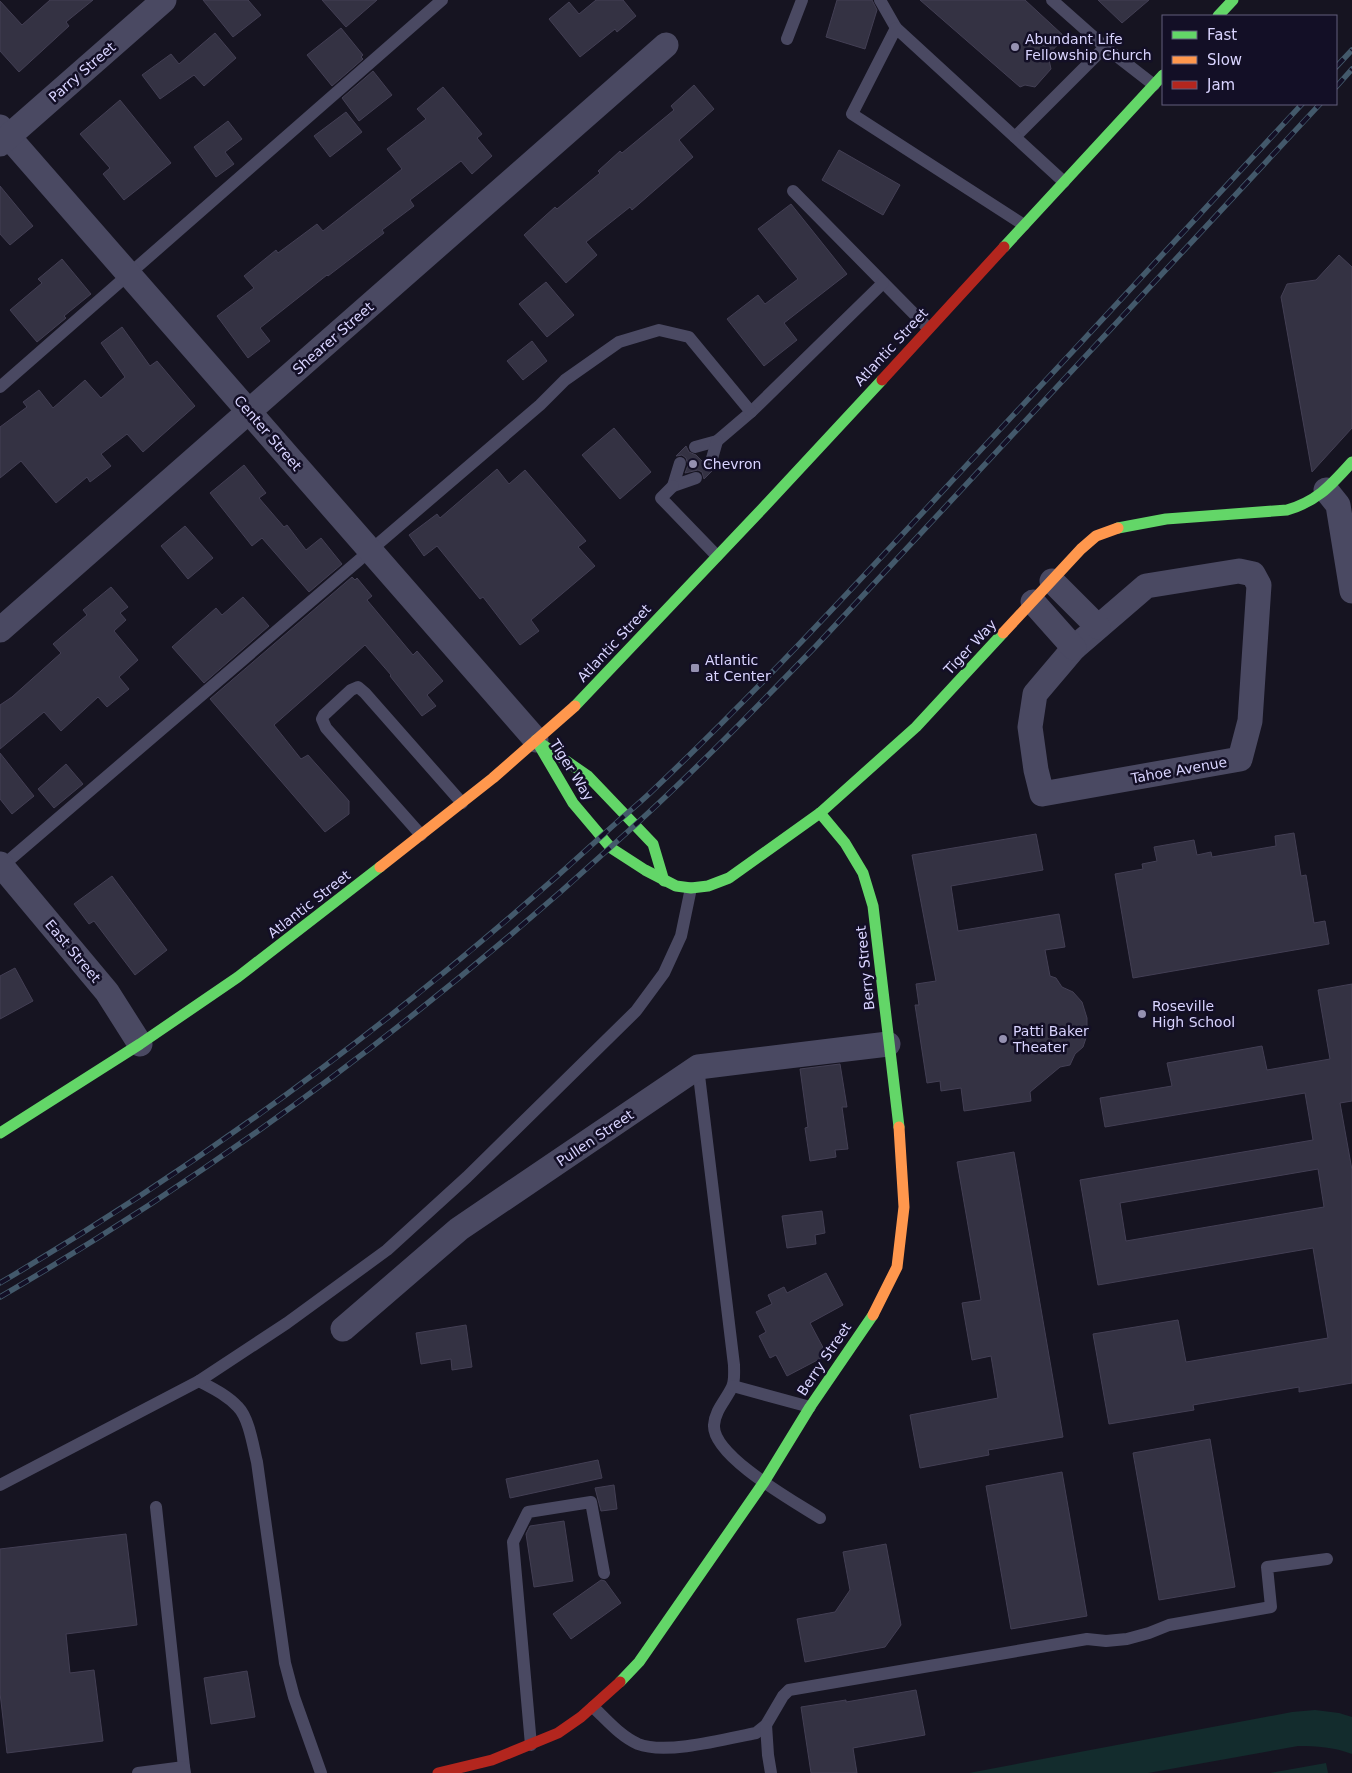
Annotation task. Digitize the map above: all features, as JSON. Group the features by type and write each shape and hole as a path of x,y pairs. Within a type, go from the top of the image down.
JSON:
{"street":[{"name":"Parry Street","path":"3,136 164,0"},
{"path":"1219,15 1233,0"},
{"name":"Shearer Street","path":"0,630 666,45"},
{"name":"Atlantic Street","path":"0,1133 140,1044 238,977 333,906 462,803 576,705 717,556 1162,76"},
{"name":"Center Street","path":"3,136 130,275 536,740"},
{"path":"1352,462 1326,490 1338,505 1352,591"},
{"name":"Tiger Way","path":"536,740 573,803 611,848 645,870 676,886 691,888 708,886 729,878 820,813 916,727 1096,536 1114,529 1166,519 1287,510 1304,506 1326,490"},
{"name":"Tahoe Avenue","path":"1239,571 1253,574 1259,585 1250,721 1240,759 1042,794 1036,770 1030,727 1035,694 1074,648 1146,586 1239,571"},
{"path":"1052,581 1098,627"},
{"path":"1033,602 1074,648"},
{"name":"Tiger Way","path":"536,740 588,776 626,814 653,844 664,880"},
{"name":"Berry Street","path":"442,1773 492,1760 558,1733 606,1696 639,1662 764,1482 810,1407 872,1316 898,1267 904,1207 901,1144 873,906 863,873 845,843 820,813"},
{"name":"East Street","path":"1,866 108,992 140,1044"},
{"name":"Pullen Street","path":"343,1329 459,1228 698,1067 888,1044"}],"lane":[{"path":"0,387 442,0"},
{"path":"787,39 802,0"},
{"path":"880,0 896,28 1064,182"},
{"path":"1052,0 1105,47 1154,85"},
{"path":"896,28 852,114 1024,225"},
{"path":"1015,137 1105,47"},
{"path":"793,191 928,328"},
{"path":"696,447 717,441 751,412 883,283"},
{"path":"1,866 540,405 565,380 619,342 659,330 689,337 751,412"},
{"path":"711,462 717,441"},
{"path":"673,486 680,463"},
{"path":"696,478 673,486 661,498 717,556"},
{"path":"421,835 326,728 322,720 324,715 351,690 358,687 365,693 462,803"},
{"path":"0,1485 199,1381 287,1323 387,1250 467,1177 636,1011 664,974 681,936 691,888"},
{"path":"698,1067 734,1365 733,1386 720,1406 714,1425 718,1441 729,1456 764,1482 820,1518"},
{"path":"199,1381 220,1393 240,1408 250,1430 257,1462 285,1663 294,1697 321,1773"},
{"path":"733,1386 810,1407"},
{"path":"531,1745 513,1542 528,1512 592,1502 604,1573"},
{"path":"138,1773 185,1770 156,1507"},
{"path":"593,1707 624,1736 639,1744 656,1748 675,1747 756,1733 766,1726 784,1696 790,1690 1086,1639 1106,1641 1127,1639 1169,1625 1271,1606 1267,1567 1327,1559"},
{"path":"766,1726 771,1773"}],"green space":[{"path":"1315,1710 1339,1713 1352,1717 1352,1754 1325,1747 1298,1746 1148,1773 969,1773 1292,1712"},
{"path":"1326,1763 1328,1773 1270,1773"}],"building":[{"path":"50,0 93,0 66,22 69,26 19,72 0,51 0,1 22,25"},
{"path":"203,0 248,0 261,15 233,37"},
{"path":"322,0 377,0 346,27"},
{"path":"596,0 623,0 636,16 617,32 615,29 580,57 549,19 569,2 579,14"},
{"path":"837,0 872,0 877,10 865,49 826,37"},
{"name":"Abundant Life Fellowship Church","path":"920,0 1025,0 1065,37 1048,55 1051,69 1035,87 1025,85 1020,87"},
{"path":"1098,0 1149,0 1122,23"},
{"path":"341,28 363,55 361,57 363,59 332,86 307,55"},
{"path":"215,33 236,58 204,86 194,75 160,99 142,75 171,54 179,64"},
{"path":"373,71 392,95 359,121 342,98"},
{"path":"694,85 714,109 679,140 693,157 632,210 630,207 586,242 597,255 566,283 524,235 555,207 557,209 600,173 598,171 620,151 622,153 674,110 671,106"},
{"path":"443,87 482,134 477,138 492,156 472,174 461,161 410,200 414,206 382,230 384,233 260,328 270,341 248,358 217,316 254,288 244,276 276,250 278,253 317,224 323,231 402,169 387,149 426,119 417,109"},
{"path":"120,100 171,163 124,200 103,174 110,168 80,134"},
{"path":"346,112 362,132 330,157 314,136"},
{"path":"228,121 242,139 225,152 234,164 216,177 194,147"},
{"path":"839,150 900,185 883,215 822,180"},
{"path":"0,186 33,226 10,245 0,234"},
{"path":"791,204 847,274 784,323 797,340 764,366 727,319 758,295 765,304 798,279 758,229"},
{"path":"1339,255 1352,267 1352,428 1312,472 1281,297 1287,284 1316,280"},
{"path":"62,259 91,294 37,342 10,310 42,283 38,279"},
{"path":"546,282 574,315 547,337 519,304"},
{"path":"122,327 150,366 157,361 195,406 143,452 127,434 101,454 111,466 90,482 87,477 56,503 21,461 0,478 0,427 27,407 23,402 39,390 53,408 85,380 101,398 125,377 101,343"},
{"path":"532,341 547,361 523,380 507,361"},
{"path":"614,428 651,472 620,499 582,455"},
{"path":"686,446 689,452 696,455 706,468 712,471 704,479 702,472 698,470 685,473 688,465 686,458 682,455 676,456"},
{"path":"244,465 266,493 259,498 284,527 287,525 306,550 321,538 342,564 309,592 262,538 252,546 210,493"},
{"path":"497,469 509,484 525,470 586,541 578,547 595,566 531,620 539,631 520,645 483,597 480,599 437,546 424,556 409,535 437,514 440,518"},
{"path":"185,526 213,558 188,579 161,546"},
{"path":"352,577 355,580 357,578 372,596 367,600 413,655 417,651 443,681 427,695 436,706 422,716 365,645 274,725 301,759 308,755 349,801 349,814 325,832 210,699"},
{"path":"111,587 128,607 120,613 126,620 114,631 138,660 119,677 129,689 107,707 98,697 61,731 44,712 0,749 0,705 12,697 61,653 53,644 87,615 83,610"},
{"path":"243,597 269,626 204,683 172,647 216,608 222,615"},
{"path":"0,753 34,796 12,814 0,799"},
{"path":"66,764 83,784 54,808 38,789"},
{"path":"1294,833 1301,876 1306,875 1314,923 1325,921 1329,944 1133,978 1115,874 1143,869 1142,864 1157,861 1154,847 1194,840 1197,855 1211,852 1212,857 1276,846 1275,836"},
{"name":"Patti Baker Theater","path":"1036,834 1043,870 951,886 958,931 1059,914 1065,947 1045,950 1050,976 1056,978 1062,987 1073,992 1082,1002 1087,1018 1087,1035 1083,1047 1075,1054 1070,1065 1060,1067 1030,1092 1031,1101 964,1111 961,1088 941,1091 940,1081 927,1083 915,1005 919,1005 916,984 936,981 912,855"},
{"path":"112,876 167,950 135,975 94,921 89,924 74,904"},
{"path":"15,968 33,1001 0,1019 0,976"},
{"path":"1352,984 1352,1101 1340,1103 1352,1170 1352,1383 1299,1392 1299,1387 1193,1405 1194,1410 1109,1424 1093,1334 1178,1320 1186,1362 1328,1338 1313,1248 1098,1285 1080,1180 1313,1140 1305,1093 1105,1127 1100,1098 1172,1086 1167,1063 1262,1046 1267,1070 1330,1059 1318,990","holes":["1318,1169 1324,1207 1126,1241 1120,1203"]},
{"path":"840,1064 847,1107 842,1107 848,1149 835,1150 836,1157 810,1161 805,1128 808,1127 800,1069"},
{"path":"1014,1152 1063,1437 988,1450 989,1455 920,1468 910,1415 998,1398 991,1356 972,1360 962,1303 981,1300 957,1162"},
{"path":"822,1211 825,1233 815,1235 816,1244 787,1248 782,1216"},
{"path":"826,1273 843,1305 810,1323 827,1355 787,1376 776,1355 770,1358 759,1336 766,1332 756,1312 772,1304 768,1295 784,1287 787,1293"},
{"path":"466,1325 472,1367 452,1370 451,1359 421,1364 416,1333"},
{"path":"1210,1439 1235,1587 1159,1600 1133,1453"},
{"path":"598,1460 602,1478 510,1498 506,1479"},
{"path":"1062,1472 1087,1616 1011,1629 986,1486"},
{"path":"614,1485 617,1509 601,1511 595,1488"},
{"path":"564,1521 573,1581 534,1587 526,1534 530,1526"},
{"path":"126,1534 137,1625 66,1634 70,1673 94,1670 103,1741 7,1753 0,1693 0,1549"},
{"path":"886,1544 901,1625 885,1647 805,1662 797,1619 835,1612 850,1590 843,1552"},
{"path":"601,1580 605,1581 621,1603 571,1639 553,1614"},
{"path":"247,1671 255,1717 211,1724 204,1678"},
{"path":"916,1690 925,1735 853,1748 857,1773 811,1773 801,1707 846,1700 846,1702"}],"railway":[{"path":"1337,66 1352,50"},
{"path":"1337,86 1352,69"},
{"path":"0,1283 81,1234 160,1182 314,1074 462,958 644,798 691,754 810,633 1301,105"},
{"path":"0,1297 82,1248 162,1196 241,1143 318,1087 469,970 639,821 716,747 816,646 1319,105"}],"traffic: fast":[{"path":"1219,15 1233,0"},
{"path":"1004,247 1162,76"},
{"path":"575,706 882,380"},
{"path":"1118,528 1166,519 1287,510 1316,497 1352,462"},
{"path":"536,740 573,803 611,848 645,870 676,886 691,888 708,886 729,878 820,813 916,727 1003,633"},
{"path":"543,745 588,776 653,844 664,881"},
{"path":"820,813 845,843 863,873 873,906 899,1127"},
{"path":"0,1133 140,1044 238,977 380,867"},
{"path":"620,1682 639,1662 764,1482 810,1407 873,1315"}],"traffic: slow":[{"path":"1003,633 1081,549 1096,536 1118,528"},
{"path":"380,867 493,778 575,706"},
{"path":"873,1315 897,1267 904,1207 899,1127"}],"traffic: jam":[{"path":"882,380 1004,247"},
{"path":"438,1773 492,1760 558,1733 581,1717 620,1682"}],"place":[{"name":"Abundant Life Fellowship Church","path":"1015,47"},
{"name":"Chevron","path":"693,464"},
{"name":"Atlantic at Center","path":"695,668"},
{"name":"Roseville High School","path":"1142,1014"},
{"name":"Patti Baker Theater","path":"1003,1039"}]}
